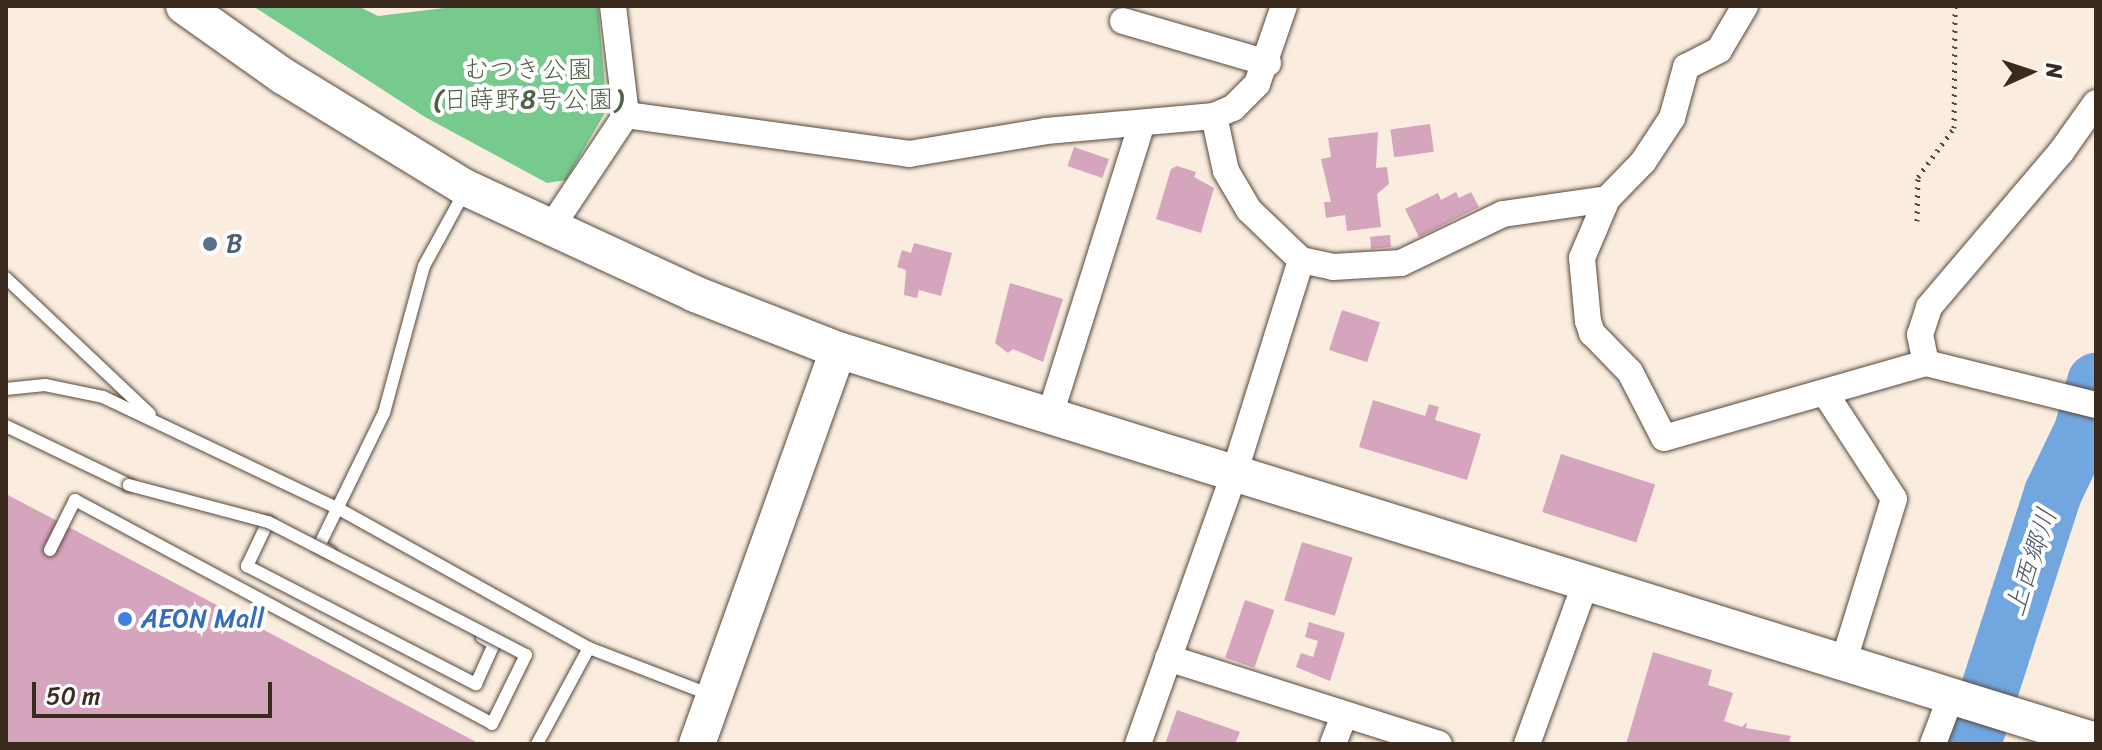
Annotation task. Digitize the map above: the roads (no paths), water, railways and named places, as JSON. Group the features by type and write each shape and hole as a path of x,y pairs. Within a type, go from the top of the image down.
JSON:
{"street":[{"path":"184,6 283,76 466,188 695,294 838,350 1585,585 2079,736"},
{"path":"550,229 626,115 613,6"},
{"path":"626,115 909,154 1046,131 1141,126 1214,116 1233,108 1268,63 1284,6"},
{"path":"1745,6 1719,50 1686,67 1672,118 1643,162 1607,199 1582,258 1592,333 1630,372 1664,438 1926,363 2096,405"},
{"path":"1123,21 1268,63"},
{"path":"1926,363 1920,335 1929,307 2061,152 2096,103"},
{"path":"1214,116 1226,171 1249,210 1301,260 1333,267 1401,263 1503,214 1607,199"},
{"path":"1050,415 1141,126"},
{"path":"1138,744 1234,474 1301,260"},
{"path":"697,744 838,350"},
{"path":"1825,393 1894,499 1843,664"},
{"path":"1527,744 1585,585"},
{"path":"1168,658 1439,744"},
{"path":"1933,744 1960,699"},
{"path":"1333,744 1344,715"}],"lane":[{"path":"268,522 247,566 476,684 494,644 319,546 384,413 424,266 466,188"},
{"path":"6,278 158,421"},
{"path":"6,389 45,385 103,397 339,509 589,648 714,696"},
{"path":"6,426 129,485 268,522 526,655 492,724 75,500 50,550"},
{"path":"537,744 589,648"}],"waterway":[{"name":"上西郷川","path":"1972,744 2053,493 2083,431 2096,382"}],"place":[{"name":"B","path":"210,244"},
{"name":"AEON Mall","path":"125,619"}],"park label":[{"name":"むつき公園 (日蒔野8号公園)","path":"528,85"}]}
